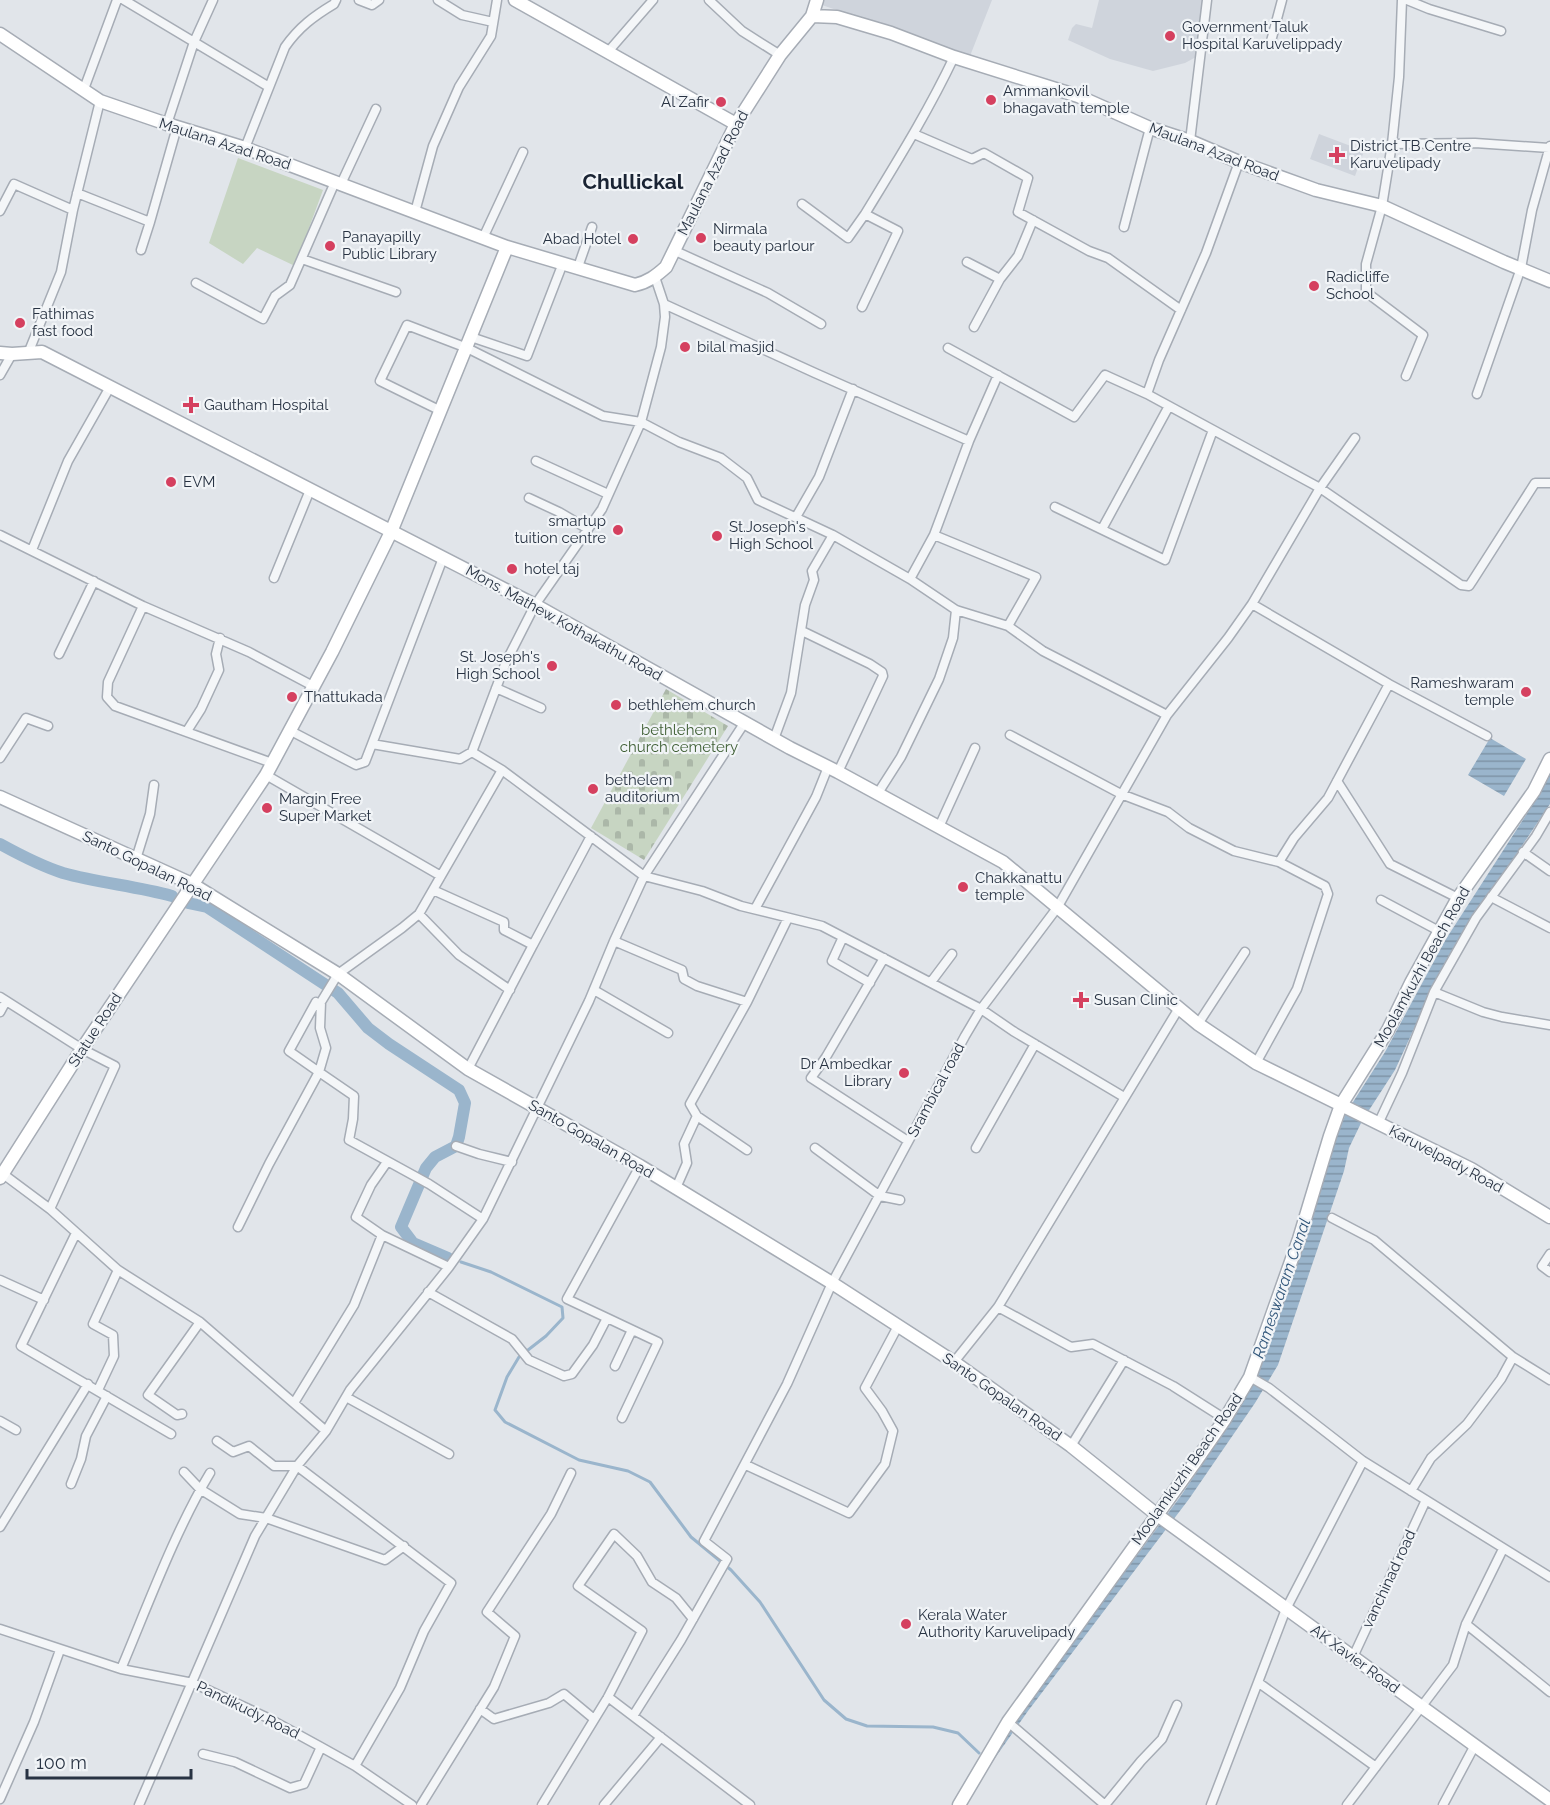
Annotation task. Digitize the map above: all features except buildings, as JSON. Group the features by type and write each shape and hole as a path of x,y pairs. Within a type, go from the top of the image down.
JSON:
{"main road":[{"path":"515,0 736,124"},
{"path":"812,16 817,0"},
{"name":"Maulana Azad Road","path":"0,34 100,101 245,148 507,247 635,285 645,283 666,267 736,124 780,55 812,16 837,17 1078,96 1150,128 1190,141 1239,162 1316,190 1382,206 1550,281"},
{"name":"Statue Road","path":"2,1176 82,1049 272,764 392,532 507,247"},
{"name":"Mons. Mathew Kothakathu Road","path":"6,353 42,352 535,605 774,739 1003,862 1197,1024 1256,1063 1343,1106"},
{"name":"Moolamkuzhi Beach Road","path":"959,1805 1225,1419 1250,1377 1299,1239 1330,1136 1343,1106 1388,1030 1458,898 1534,791 1550,759"},
{"name":"Santo Gopalan Road","path":"0,796 192,884 468,1069 640,1166 832,1283 954,1362 1071,1446 1159,1516"},
{"name":"Karuvelpady Road","path":"1343,1106 1470,1169 1550,1217"},
{"name":"AK Xavier Road","path":"1159,1516 1550,1800"}],"street":[{"path":"84,89 117,0"},
{"path":"124,0 269,87"},
{"path":"141,250 150,222 194,42 213,0"},
{"path":"245,148 285,47 295,32 334,4 336,0"},
{"path":"359,0 372,5 379,0"},
{"path":"438,0 462,15 493,22"},
{"path":"415,212 433,146 459,87 491,36 497,0"},
{"path":"607,53 653,0"},
{"path":"709,0 742,31 780,55"},
{"path":"1190,141 1207,0"},
{"path":"1270,45 1282,0"},
{"path":"1402,0 1399,77 1392,144 1382,206 1366,264 1366,292 1423,334 1406,376"},
{"path":"1407,0 1501,31"},
{"path":"802,204 848,238 914,134 939,90 954,57"},
{"path":"29,351 61,273 73,210 100,101"},
{"path":"196,283 263,319 275,296 290,285 376,109"},
{"path":"1124,227 1150,128"},
{"path":"914,134 972,159 984,153 1028,178 1018,212 1089,251 1108,258 1181,310"},
{"path":"1392,144 1475,143 1550,147 1532,210 1521,268 1477,394"},
{"path":"483,238 523,152"},
{"path":"1147,394 1159,360 1206,254 1239,162"},
{"path":"0,211 14,184 73,210"},
{"path":"77,193 150,222"},
{"path":"862,307 898,231 865,214"},
{"path":"974,327 1000,279 1018,256 1032,220"},
{"path":"578,267 592,227"},
{"path":"673,250 768,292 821,324"},
{"path":"302,259 396,292"},
{"path":"967,262 1000,279"},
{"path":"441,411 380,381 408,325 527,356 563,263"},
{"path":"372,744 460,759 472,752 506,662 535,605 602,509 641,422 662,347 665,317 664,304 655,277"},
{"path":"664,304 815,374 853,388 969,441"},
{"path":"469,342 603,416 641,422 679,442 721,459 747,478 758,500 833,535 910,579 956,610 1008,626 1043,651 1167,715"},
{"path":"948,348 1074,417 1105,375 1147,394 1320,488 1461,585 1469,586 1535,483 1550,483"},
{"path":"0,375 6,353"},
{"path":"910,579 934,535 969,441 998,375"},
{"path":"32,550 68,461 110,387"},
{"path":"796,517 819,477 853,388"},
{"path":"1101,529 1169,406"},
{"path":"1054,507 1165,560 1213,430"},
{"name":"Srambical road","path":"693,1619 727,1559 704,1541 788,1384 832,1283 981,1009 1057,908 1167,715 1252,604 1320,488 1355,438"},
{"path":"536,461 608,495"},
{"path":"274,579 310,490"},
{"path":"529,498 588,529"},
{"path":"0,535 143,606 220,638 313,686"},
{"path":"774,739 791,693 805,605 814,580 812,571 833,535"},
{"path":"934,535 1036,577 1008,626"},
{"path":"289,730 356,765 364,762 443,558"},
{"path":"58,654 94,581"},
{"path":"1252,604 1389,684 1487,736"},
{"path":"143,606 108,682 107,697 115,706 272,764"},
{"path":"878,794 901,757 939,679 953,638 956,610"},
{"path":"755,909 883,676 882,672 870,664 802,631"},
{"path":"187,731 201,709 219,670 216,654 220,638"},
{"path":"1279,862 1294,838 1328,798 1389,684"},
{"path":"496,688 542,708"},
{"path":"0,758 26,718 48,726"},
{"path":"139,1805 194,1683 255,1536 297,1466 326,1431 346,1397 449,1267 483,1219 594,990 644,876 745,722"},
{"path":"1010,735 1121,794 1168,812 1189,828 1234,851 1279,862 1325,886 1328,894 1297,989 1256,1063"},
{"path":"939,827 975,748"},
{"path":"472,752 502,770 644,876 822,926 981,1009 1124,1098"},
{"path":"238,1227 319,1071 326,1048 320,1028 321,1002 336,979 419,914 502,770"},
{"path":"266,775 441,876"},
{"path":"1337,780 1390,864 1458,898"},
{"path":"136,859 150,814 154,785"},
{"path":"1376,1123 1402,1073 1434,992 1476,918 1550,812"},
{"path":"468,1069 591,836"},
{"path":"1523,852 1550,871"},
{"path":"433,890 504,922 504,930 533,945"},
{"path":"1491,897 1550,928"},
{"path":"1381,900 1439,932"},
{"path":"419,914 459,955 510,990"},
{"path":"747,1150 697,1116 690,1104 747,1002 788,918"},
{"path":"843,937 832,961 870,983"},
{"path":"614,941 682,970 684,979 698,986 747,1002"},
{"path":"1197,1024 1245,952"},
{"path":"931,982 952,954"},
{"path":"884,958 812,1078 908,1142"},
{"path":"594,990 668,1033"},
{"path":"1434,992 1483,1012 1550,1025"},
{"path":"0,1012 3,999 82,1049 115,1066 50,1209"},
{"path":"316,1002 289,1051 354,1096 349,1140 414,1175 483,1219"},
{"path":"954,1362 998,1307 1179,1008"},
{"path":"976,1148 1035,1044"},
{"path":"676,1188 687,1163 684,1144 697,1116"},
{"path":"456,1146 512,1162"},
{"path":"815,1148 880,1196 900,1200"},
{"path":"387,1162 371,1185 356,1217 382,1235 449,1267"},
{"path":"622,1418 658,1342 567,1299 640,1166"},
{"path":"2,1176 50,1209 118,1270 200,1322 326,1431"},
{"path":"1332,1218 1374,1240 1512,1357 1550,1380"},
{"path":"76,1233 21,1346 171,1434"},
{"path":"294,1403 354,1305 382,1235"},
{"path":"1550,1254 1542,1266 1550,1272"},
{"path":"98,1390 114,1356 113,1335 93,1324 118,1270"},
{"path":"0,1280 44,1300"},
{"path":"428,1292 512,1339 529,1360 564,1376 572,1374 593,1345 607,1318"},
{"path":"998,1307 1071,1347 1093,1344 1173,1386 1225,1419"},
{"path":"182,1414 177,1415 148,1395 200,1322"},
{"path":"746,1465 849,1513 885,1464 893,1431 865,1388 898,1326"},
{"path":"615,1366 632,1330"},
{"path":"1411,1491 1431,1458 1467,1424 1501,1379 1512,1357"},
{"path":"1071,1446 1124,1360"},
{"path":"1250,1377 1269,1388 1363,1461 1550,1577"},
{"path":"0,1527 88,1384"},
{"path":"71,1484 81,1459 86,1436 107,1396"},
{"path":"346,1397 449,1454"},
{"path":"0,1420 16,1430"},
{"path":"217,1441 233,1452 249,1446 274,1466 297,1466 450,1583 424,1631 400,1688 355,1766"},
{"path":"1211,1805 1286,1609 1363,1461"},
{"path":"184,1472 200,1489 240,1514 266,1518 385,1560 404,1546"},
{"path":"121,1669 200,1489 210,1473"},
{"path":"421,1805 494,1687 514,1636 487,1612 551,1514 571,1473"},
{"name":"vanchinad road","path":"1353,1657 1426,1500"},
{"path":"542,1805 608,1697 642,1631 578,1586 614,1534 637,1556 652,1582 676,1598 693,1619 633,1716"},
{"path":"1347,1805 1453,1665 1466,1624 1503,1549"},
{"path":"1466,1624 1550,1692"},
{"name":"Pandikudy Road","path":"0,1629 121,1669 194,1683 268,1718 355,1766 412,1805"},
{"path":"0,1799 34,1722 60,1650"},
{"path":"1259,1683 1376,1767"},
{"path":"480,1710 494,1719 549,1703 564,1694 594,1719"},
{"path":"608,1697 750,1805"},
{"path":"1012,1725 1105,1805 1162,1739 1177,1705"},
{"path":"604,1805 661,1737"},
{"path":"1443,1805 1475,1745"},
{"path":"204,1754 235,1762 290,1788 304,1784 321,1747"}],"shaded area":[{"path":"824,0 992,0 970,56 822,5"},
{"path":"1099,0 1204,0 1196,57 1185,63 1153,71 1110,59 1068,40 1076,24 1092,28"},
{"name":"District TB Centre Karuvelipady","path":"1319,134 1364,151 1355,176 1310,159"}],"green space":[{"path":"238,158 323,190 295,266 257,248 243,264 209,243"},
{"name":"bethlehem church cemetery","path":"666,689 728,726 644,860 591,828"}],"water":[{"path":"1490,738 1526,759 1504,796 1468,775"},
{"path":"1550,775 1550,804 1455,946 1395,1070 1362,1121 1349,1148 1344,1171 1278,1365 1255,1403 1189,1499 1028,1711 962,1805 986,1760 1180,1497 1226,1429 1255,1379 1275,1329 1331,1151 1346,1113 1385,1052 1446,939"}],"waterway":[{"path":"0,844 39,864 63,873 172,896"},
{"path":"188,903 207,907 338,993 368,1028 459,1090 465,1103 456,1146 435,1157 426,1168 401,1227 413,1243 448,1258"},
{"path":"461,1262 491,1272 562,1307 563,1318 546,1336 519,1357 507,1377 495,1410 505,1422 579,1460 628,1471 650,1482 691,1537 731,1570 760,1602 824,1700 846,1719 867,1726 933,1727 958,1733 979,1753"}],"place":[{"name":"Government Taluk Hospital Karuvelippady","path":"1170,36"},
{"name":"Ammankovil bhagavath temple","path":"991,100"},
{"name":"Al Zafir","path":"721,102"},
{"name":"District TB Centre Karuvelipady","path":"1337,155"},
{"name":"Nirmala beauty parlour","path":"701,238"},
{"name":"Abad Hotel","path":"633,239"},
{"name":"Panayapilly Public Library","path":"330,246"},
{"name":"Radicliffe School","path":"1314,286"},
{"name":"Fathimas fast food","path":"20,323"},
{"name":"bilal masjid","path":"685,347"},
{"name":"Gautham Hospital","path":"191,405"},
{"name":"EVM","path":"171,482"},
{"name":"smartup tuition centre","path":"618,530"},
{"name":"St.Joseph's High School","path":"717,536"},
{"name":"hotel taj","path":"512,569"},
{"name":"St. Joseph's High School","path":"552,666"},
{"name":"Rameshwaram temple","path":"1526,692"},
{"name":"Thattukada","path":"292,697"},
{"name":"bethlehem church","path":"616,705"},
{"name":"bethelem auditorium","path":"593,789"},
{"name":"Margin Free Super Market","path":"267,808"},
{"name":"Chakkanattu temple","path":"963,887"},
{"name":"Susan Clinic","path":"1081,1000"},
{"name":"Dr Ambedkar Library","path":"904,1073"},
{"name":"Kerala Water Authority Karuvelipady","path":"906,1624"}],"district":[{"name":"Chullickal","path":"633,182"}],"water label":[{"name":"Rameswaram Canal","path":"1281,1288"}]}
